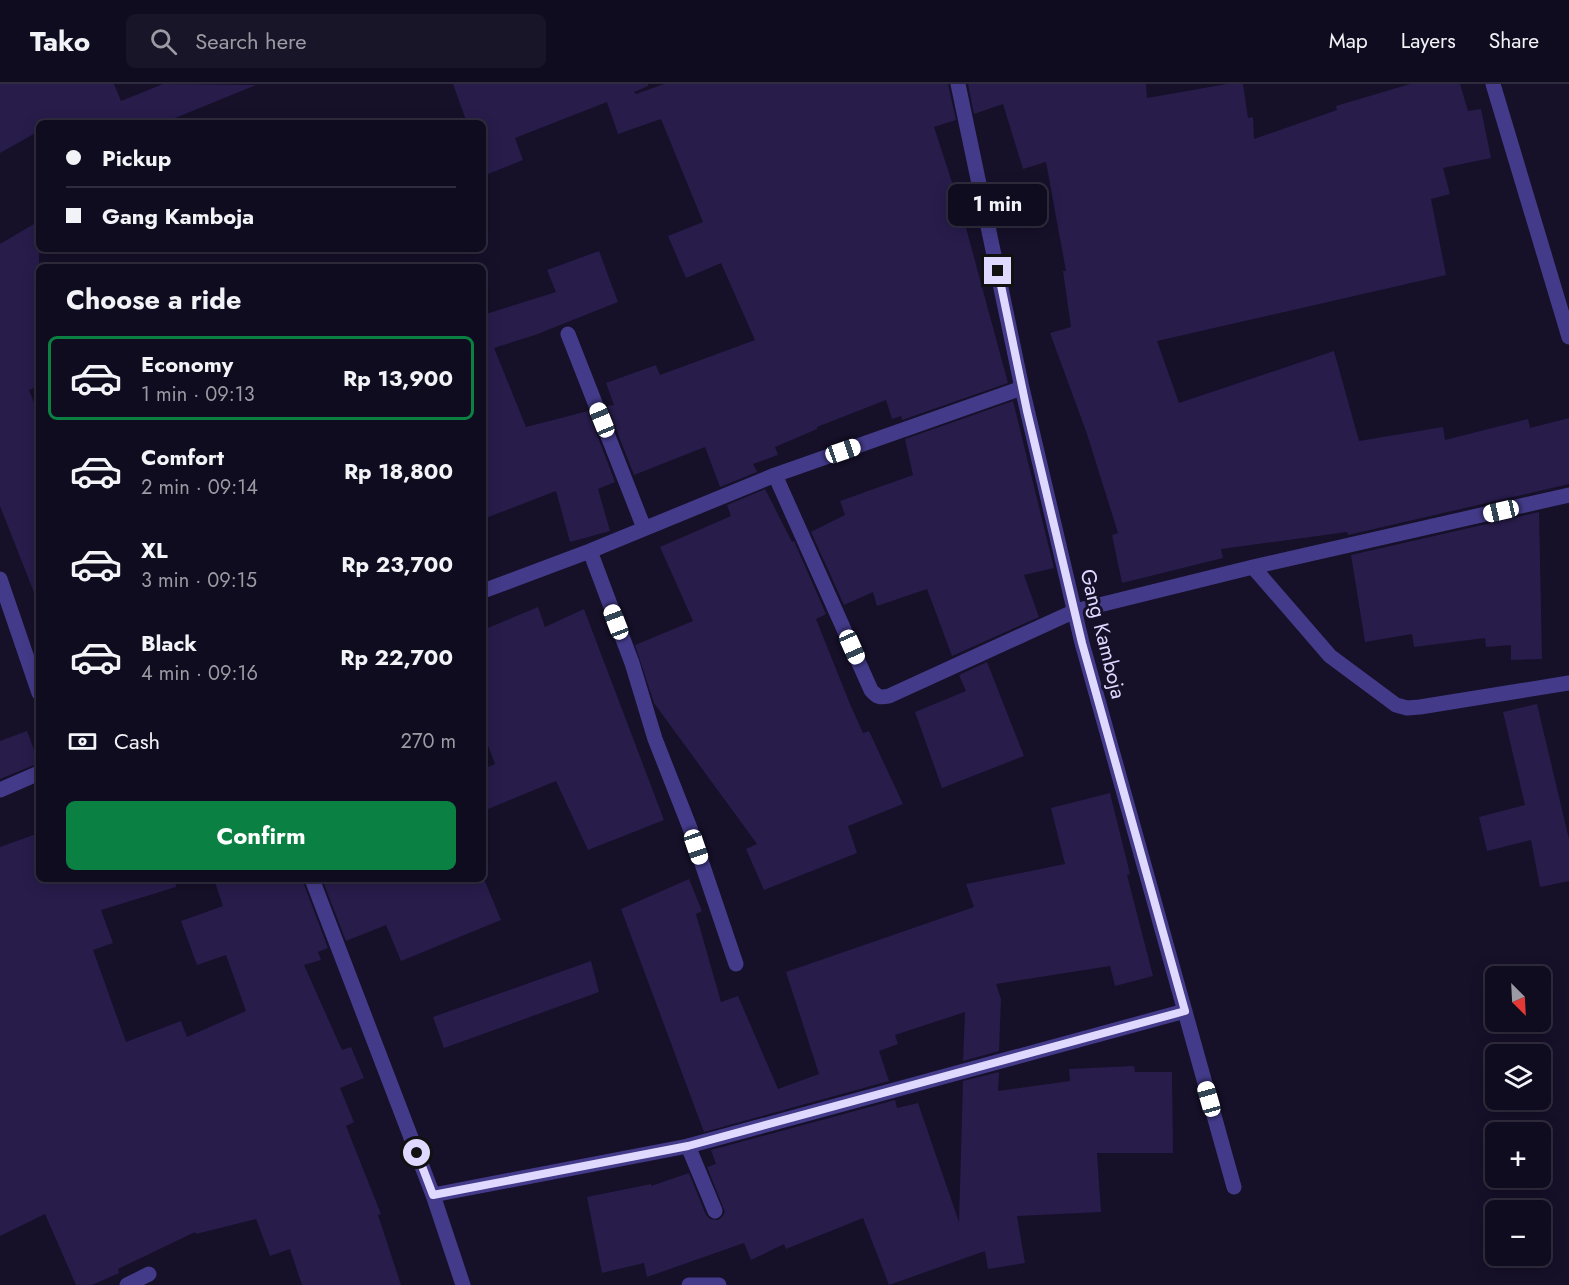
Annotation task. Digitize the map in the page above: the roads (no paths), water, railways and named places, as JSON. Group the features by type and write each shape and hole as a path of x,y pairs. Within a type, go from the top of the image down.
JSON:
{"street":[{"name":"Gang Kamboja","path":"958,84 1022,388 1082,643 1234,1187"},
{"path":"1493,84 1569,337"},
{"path":"568,334 644,528"},
{"path":"486,590 590,551 775,475 1022,388"},
{"path":"775,475 871,690 877,696 889,696 1075,611 1253,567 1569,495"},
{"path":"590,551 632,663 655,739 690,828 736,964"},
{"path":"1253,567 1330,656 1396,705 1407,708 1420,707 1569,683"},
{"path":"0,579 36,684"},
{"path":"0,790 36,774"},
{"path":"313,882 433,1195 462,1285"},
{"path":"433,1195 688,1146 1185,1011"},
{"path":"688,1146 715,1211"},
{"path":"127,1285 149,1274"},
{"path":"689,1285 719,1285"}]}
